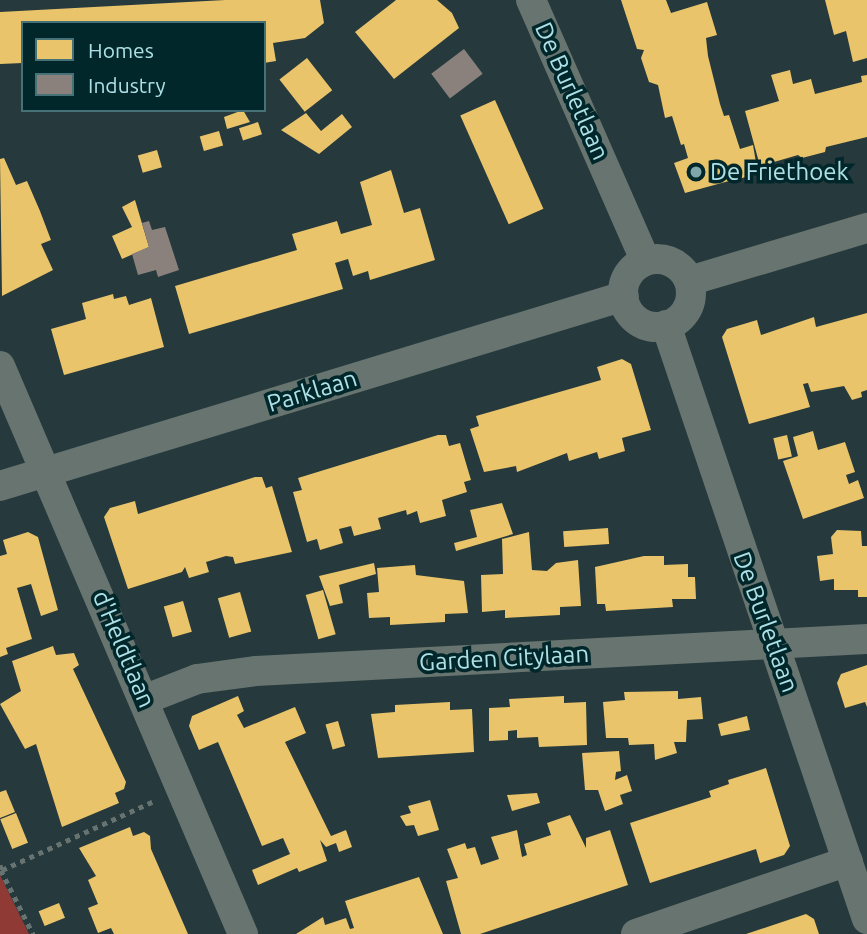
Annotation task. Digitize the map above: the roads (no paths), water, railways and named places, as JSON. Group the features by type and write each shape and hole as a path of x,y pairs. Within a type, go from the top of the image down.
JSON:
{"street":[{"name":"De Burletlaan","path":"531,0 645,260"},
{"path":"689,281 867,228"},
{"path":"645,260 671,261 689,281 691,299 683,315 666,325 645,325 635,319 624,296 627,276 645,260"},
{"name":"Parklaan","path":"0,486 624,296"},
{"name":"De Burletlaan","path":"666,325 747,573 776,641 867,919"},
{"name":"d'Heldtlaan","path":"0,366 146,699 243,934"},
{"name":"Garden Citylaan","path":"146,699 197,679 256,671 776,641 867,639"},
{"path":"636,934 848,861"}],"place":[{"name":"De Friethoek","path":"696,172"}]}
